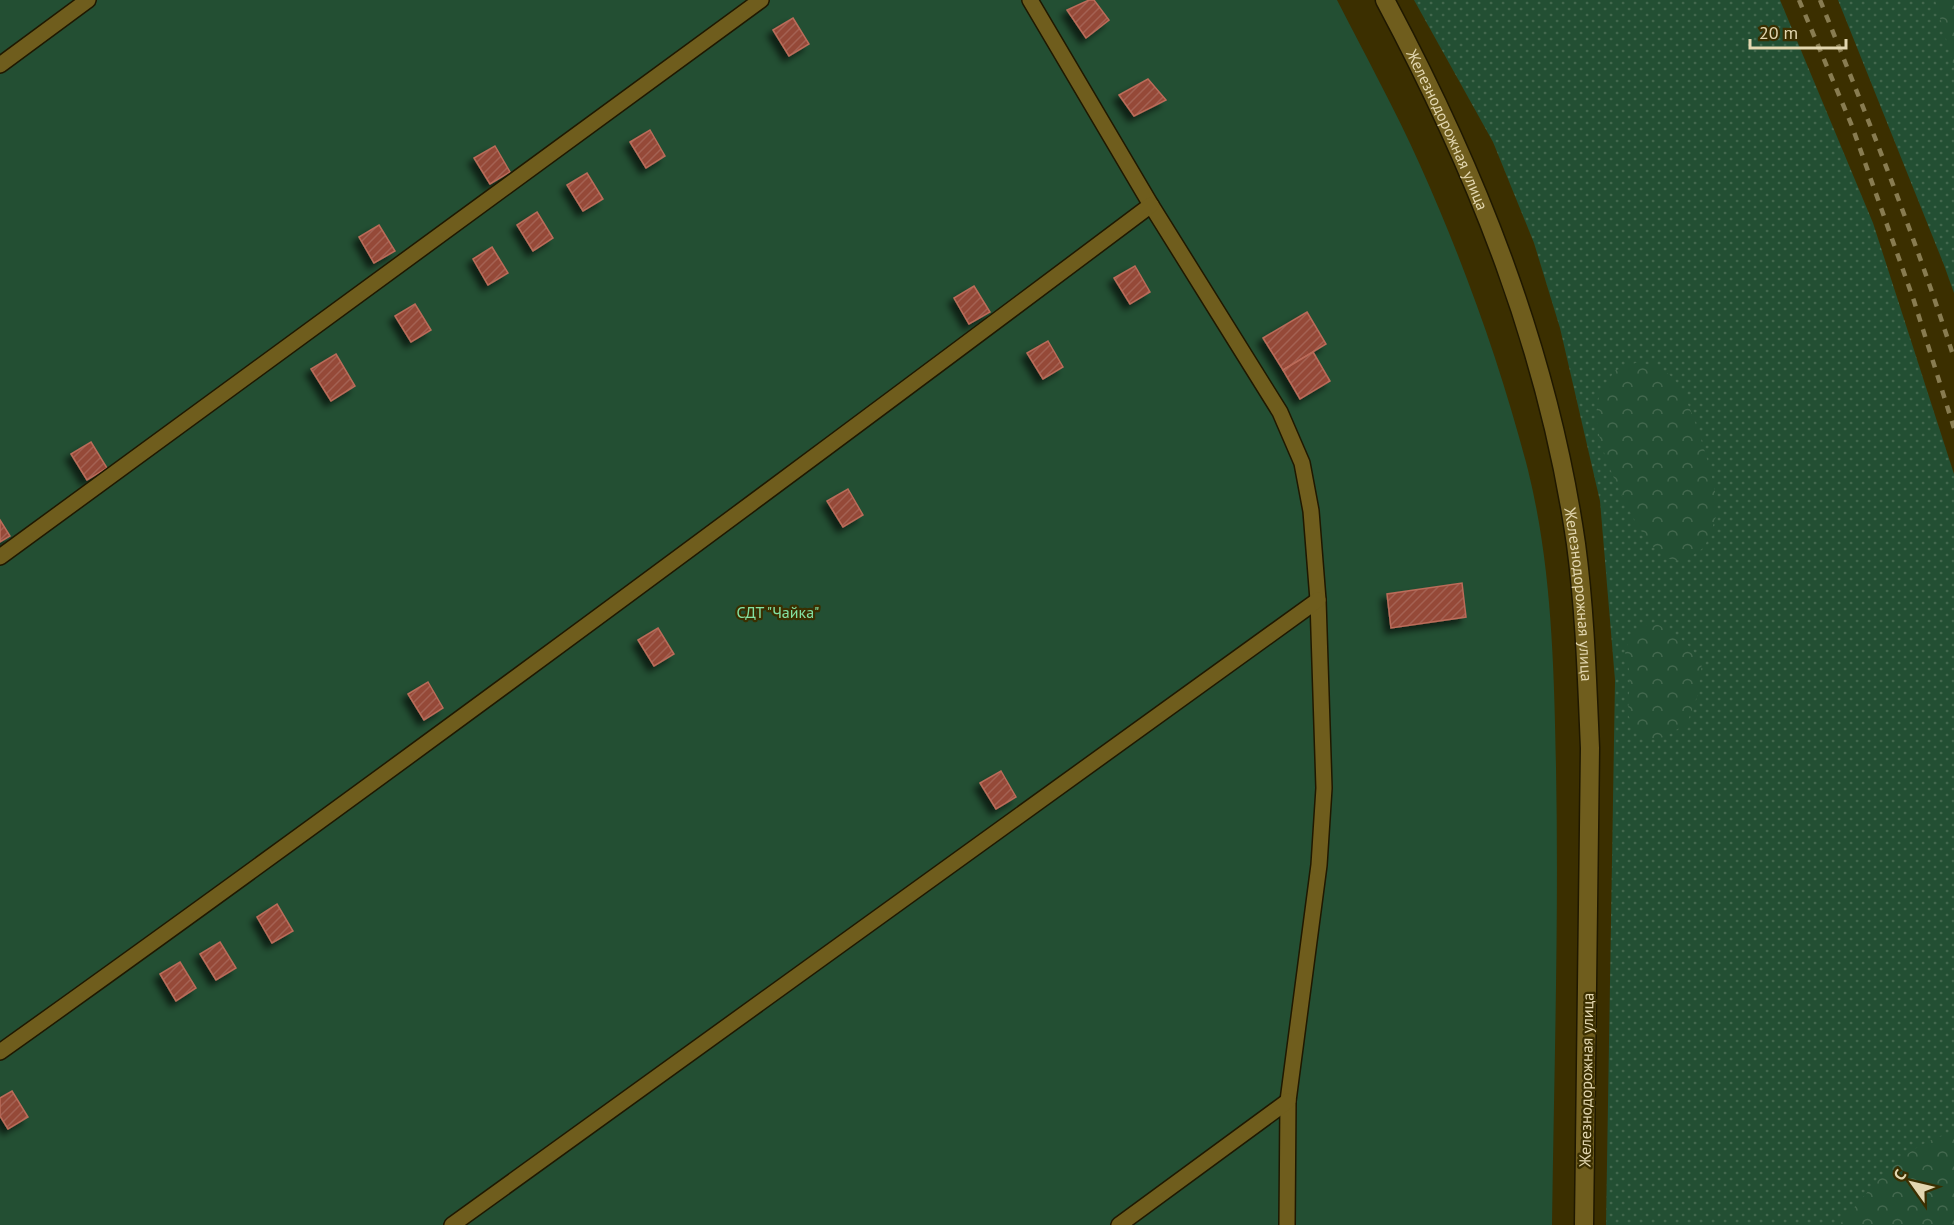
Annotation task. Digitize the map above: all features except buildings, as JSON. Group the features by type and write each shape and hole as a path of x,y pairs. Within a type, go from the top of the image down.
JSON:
{"main road":[{"name":"Железнодорожная улица","path":"1385,0 1442,113 1496,237 1518,298 1535,353 1555,434 1576,546 1590,748 1584,1225"}],"lane":[{"path":"0,64 88,0"},
{"path":"0,556 761,0"},
{"path":"1030,0 1151,205 1280,412 1302,463 1309,501 1318,600 1324,788 1319,865 1288,1101 1287,1225"},
{"path":"0,1052 200,909 696,546 1151,205"},
{"path":"452,1225 1318,600"},
{"path":"1119,1225 1288,1101"}],"green space":[{"name":"СДТ \"Чайка\"","path":"0,0 1337,0 1410,144 1452,239 1506,392 1536,507 1547,580 1553,655 1555,730 1557,939 1552,1225 0,1225"},
{"path":"1414,0 1780,0 1873,223 1954,474 1954,1225 1606,1225 1615,680 1600,501 1560,328 1534,243 1493,142"},
{"path":"1838,0 1954,0 1954,293 1944,265"},
{"path":"1935,0 1954,0 1954,67"},
{"path":"1638,362 1660,368 1677,383 1689,407 1710,467 1717,513 1704,547 1680,560 1668,558 1657,551 1638,525 1609,466 1598,429 1597,405 1614,371"},
{"path":"1656,624 1682,640 1702,662 1698,694 1687,723 1665,737 1649,739 1634,731 1628,714 1630,674 1625,652 1631,635 1640,626"},
{"path":"1954,1133 1954,1225 1839,1225 1876,1182 1904,1157 1919,1146"}],"railway":[{"path":"1799,0 1852,126 1914,301 1954,428"},
{"path":"1820,0 1890,178 1954,358"}]}
